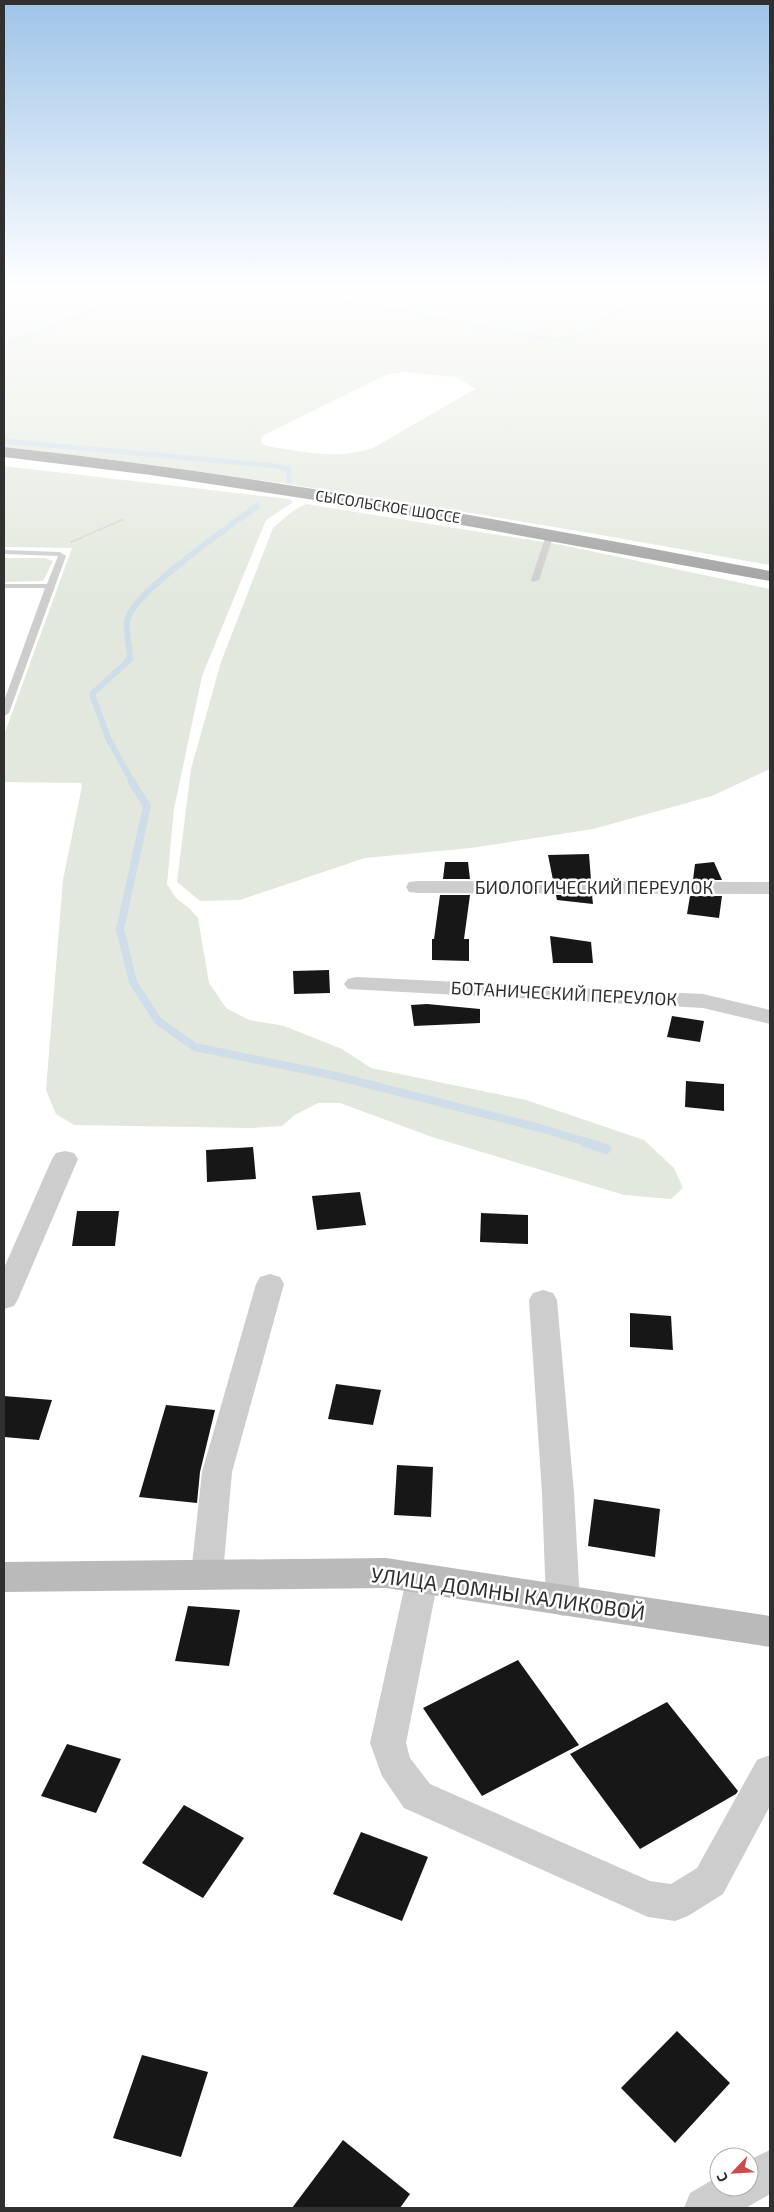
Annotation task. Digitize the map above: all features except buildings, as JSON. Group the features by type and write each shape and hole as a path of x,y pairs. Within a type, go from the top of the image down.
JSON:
{"highway":[{"name":"СЫСОЛЬСКОЕ ШОССЕ","path":"4,452 128,467 300,492 550,534 770,576"}],"main road":[{"name":"УЛИЦА ДОМНЫ КАЛИКОВОЙ","path":"4,1577 386,1573 563,1602 770,1632"}],"street":[{"name":"БИОЛОГИЧЕСКИЙ ПЕРЕУЛОК","path":"417,888 770,888"},
{"name":"БОТАНИЧЕСКИЙ ПЕРЕУЛОК","path":"356,984 703,1001 770,1017"},
{"path":"4,1299 65,1159"},
{"path":"208,1574 216,1472 270,1284"},
{"path":"543,1300 558,1493 563,1602"},
{"path":"422,1580 388,1743 395,1766 417,1796 648,1899 675,1903 710,1881 770,1771"},
{"path":"759,2177 770,2171"},
{"path":"705,2208 724,2197"}],"lane":[{"path":"535,580 550,534"},
{"path":"4,552 57,553 62,556 4,713"},
{"path":"4,586 50,586"}],"path":[{"path":"57,553 82,533 112,527 124,519"}],"shaded area":[{"path":"4,393 349,393 262,436 261,442 266,446 320,454 345,454 373,448 468,393 770,393 770,565 388,500 196,471 4,447"},
{"path":"4,466 289,499 293,502 266,520 202,676 174,809 167,884 176,898 198,918 209,983 226,1008 249,1020 284,1026 342,1049 371,1068 526,1100 644,1140 674,1168 683,1188 671,1199 624,1195 432,1137 340,1103 318,1103 295,1115 282,1126 251,1128 74,1125 56,1114 46,1090 63,880 82,786 81,783 4,782 4,735 72,548 4,547"},
{"path":"306,504 562,545 770,589 770,769 712,796 593,829 471,848 365,858 240,900 200,901 177,882 191,769 221,662 273,528 294,510"},
{"path":"4,558 45,558 53,561 43,581 4,582"}],"waterway":[{"path":"4,441 275,466 288,469 289,481"},
{"path":"133,783 108,738 92,694 130,659 127,632 128,617 149,590 186,558 257,506"},
{"path":"132,782 147,806 120,929 133,982 158,1021 195,1047 336,1076 540,1128 589,1143"},
{"path":"585,1142 606,1149"}]}
